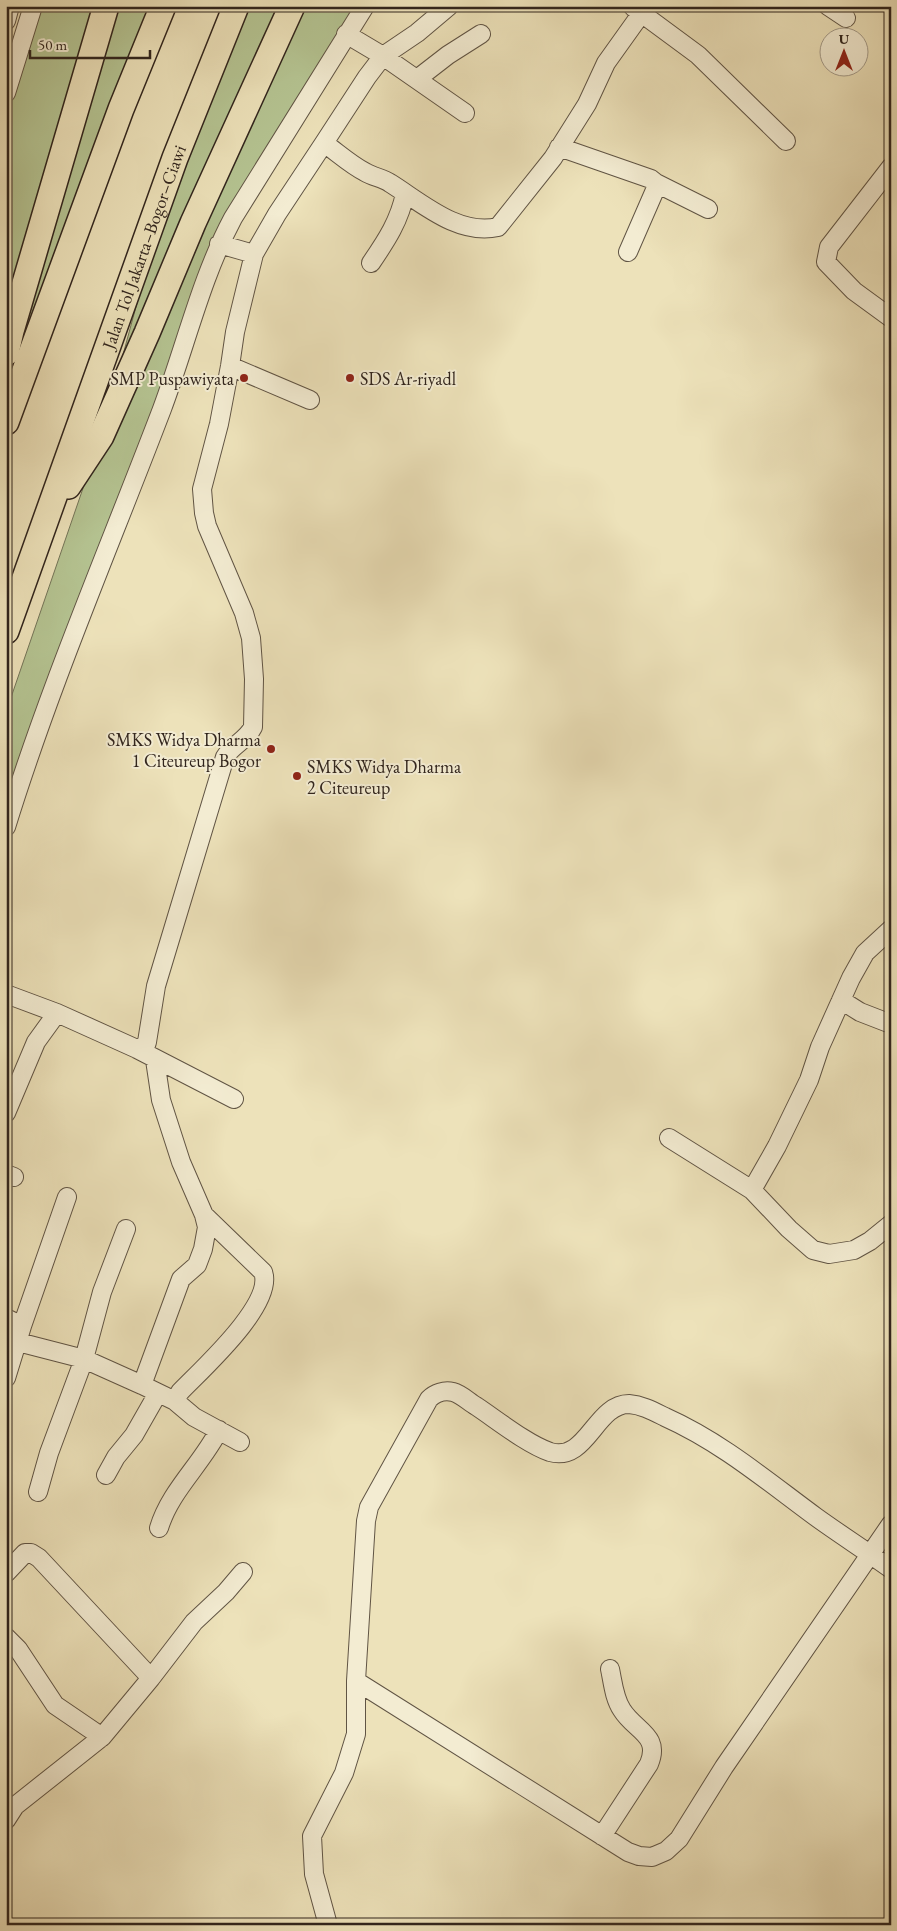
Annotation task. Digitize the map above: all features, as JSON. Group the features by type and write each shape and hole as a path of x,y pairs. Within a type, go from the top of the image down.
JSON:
{"highway":[{"path":"6,353 10,331 106,6"},
{"path":"6,422 121,109 163,6"},
{"name":"Jalan Tol Jakarta–Bogor–Ciawi","path":"6,631 175,158 236,6"},
{"path":"46,521 101,436 147,334 192,223 292,6"}],"street":[{"path":"6,20 10,6"},
{"path":"6,93 33,6"},
{"path":"6,827 57,678 163,407 219,244 233,218 365,6"},
{"path":"137,1049 148,1042 156,986 225,756 230,748 250,734 253,727 254,680 251,638 244,613 207,526 202,489 219,424 235,332 254,254 276,214 367,76 383,56 417,33 449,6"},
{"path":"828,6 846,18"},
{"path":"324,143 365,172 389,182 455,222 487,229 498,227 560,147 587,104 606,62 639,9 698,55 786,141"},
{"path":"346,34 383,56 465,113"},
{"path":"417,79 448,55 480,34"},
{"path":"560,147 651,179 708,209"},
{"path":"891,167 830,247 826,262 854,291 891,318"},
{"path":"628,252 655,190 656,183"},
{"path":"371,263 387,241 402,211 405,193"},
{"path":"219,244 254,254"},
{"path":"230,366 310,400"},
{"path":"752,1190 777,1146 809,1080 820,1047 865,953 891,929"},
{"path":"6,994 57,1013 137,1049 155,1060 234,1098"},
{"path":"841,1000 860,1012 891,1024"},
{"path":"6,1113 36,1042 57,1013"},
{"path":"142,1385 181,1279 197,1265 203,1249 207,1227 204,1215 181,1162 161,1100 155,1060"},
{"path":"669,1138 752,1190 789,1229 813,1250 820,1253 838,1253 854,1250 870,1241 891,1224"},
{"path":"6,1378 15,1329 67,1197"},
{"path":"175,1401 186,1386 236,1334 249,1315 265,1282 263,1272 204,1215"},
{"path":"38,1492 84,1359 102,1292 126,1229"},
{"path":"15,1329 175,1401 194,1417 240,1442"},
{"path":"328,1925 314,1874 312,1836 334,1794 352,1753 356,1734 356,1681 364,1535 369,1507 429,1399 438,1393 453,1392 524,1438 554,1453 572,1450 605,1415 616,1407 630,1404 641,1406 686,1426 740,1459 816,1517 891,1569"},
{"path":"106,1475 116,1457 134,1435 158,1393"},
{"path":"159,1528 172,1498 209,1450 219,1430"},
{"path":"356,1681 628,1852 646,1857 660,1855 680,1839 724,1767 891,1524"},
{"path":"6,1574 24,1552 31,1553 39,1558 152,1678"},
{"path":"6,1820 15,1806 102,1737 152,1678 194,1622 226,1592 243,1572"},
{"path":"6,1637 18,1649 55,1705 102,1737"},
{"path":"602,1836 649,1764 653,1752 652,1744 648,1738 631,1722 617,1701 610,1669"}],"green space":[{"path":"34,6 166,6 6,422 6,96"},
{"path":"236,6 365,6 233,218 6,828 6,712 101,436 179,148"}],"place":[{"name":"SMP Puspawiyata","path":"244,378"},
{"name":"SDS Ar-riyadl","path":"350,378"},
{"name":"SMKS Widya Dharma 1 Citeureup Bogor","path":"271,749"},
{"name":"SMKS Widya Dharma 2 Citeureup","path":"297,776"}]}
